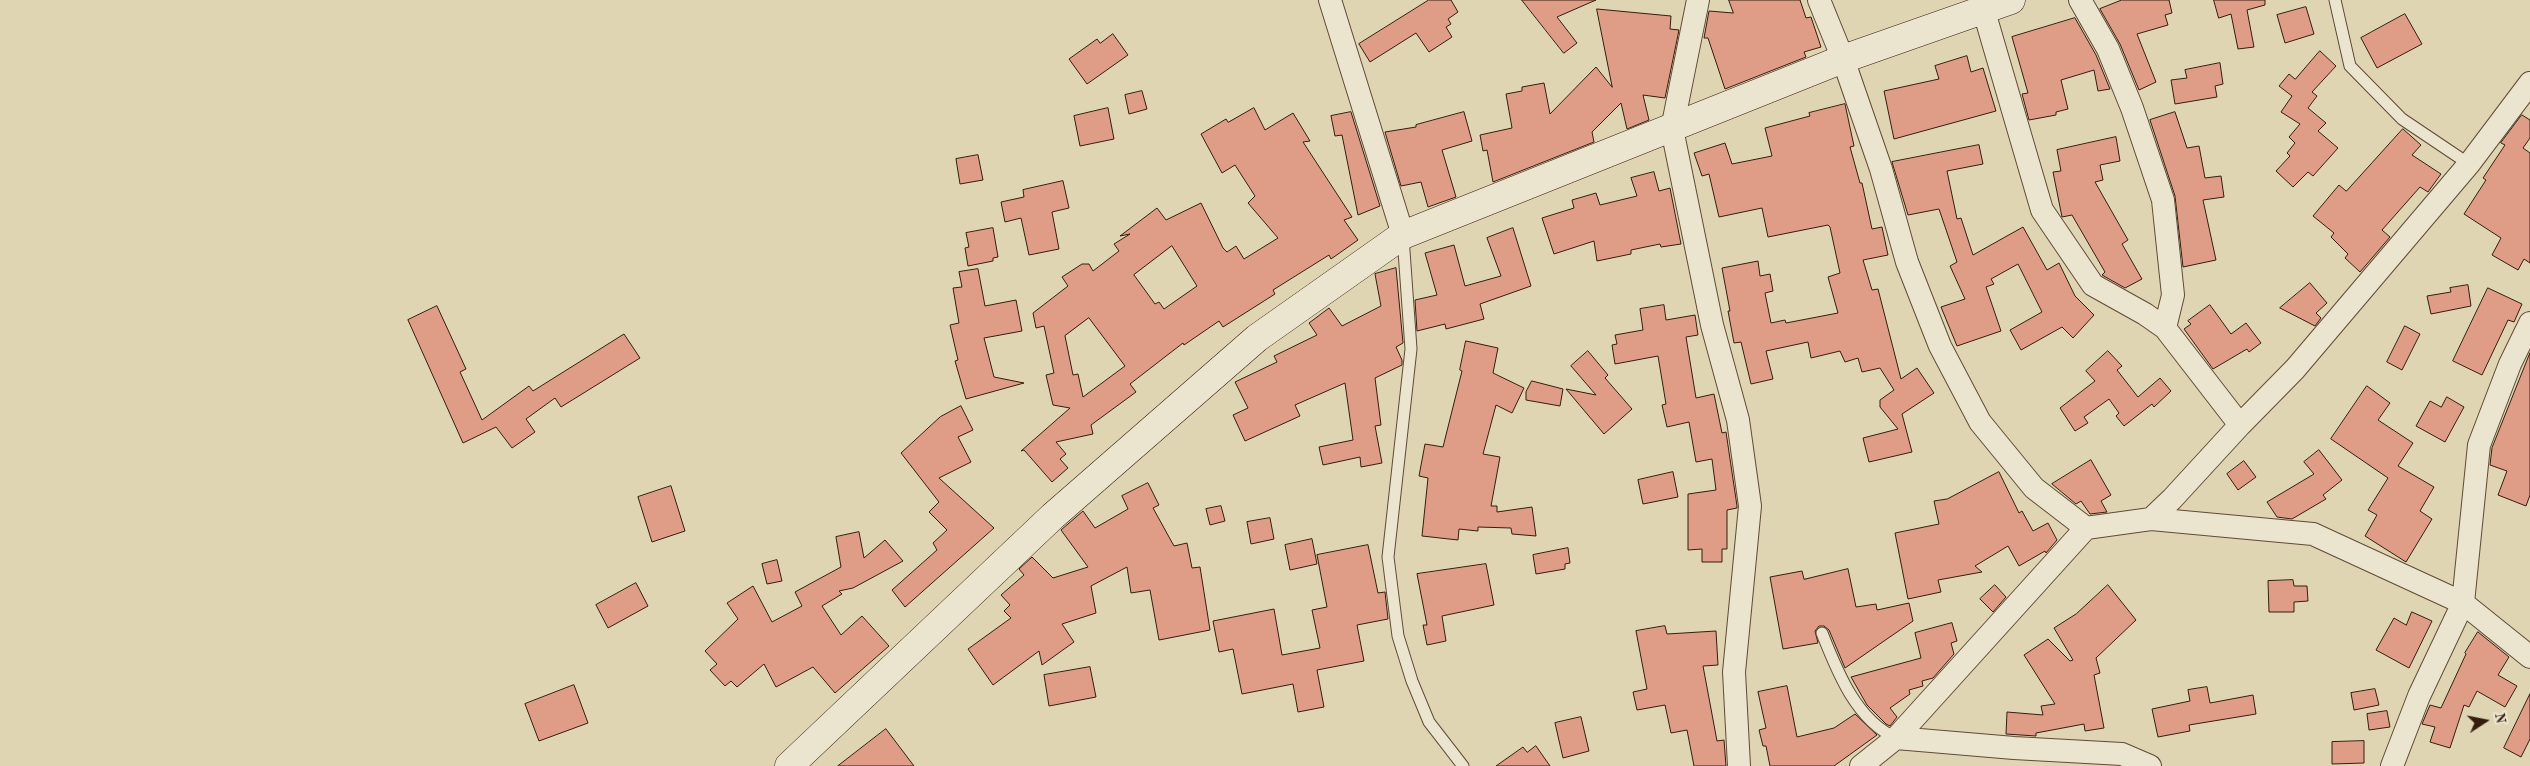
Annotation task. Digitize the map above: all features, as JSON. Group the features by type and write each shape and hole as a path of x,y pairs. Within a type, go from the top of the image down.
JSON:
{"street":[{"path":"1330,0 1403,235"},
{"path":"1698,0 1672,129 1712,325 1738,420 1750,506 1734,672 1739,766"},
{"path":"1819,0 1843,59 1881,169 1907,262 1940,346 1980,422 2034,488 2086,528"},
{"path":"789,766 1053,516 1257,338 1403,235 1983,4 2011,0"},
{"path":"2080,0 2112,58 2132,108 2164,200 2173,295 2164,328"},
{"path":"1983,4 2042,210 2093,285 2145,314 2164,328 2240,425"},
{"path":"2151,519 2295,369 2469,164 2530,83"},
{"path":"2392,766 2419,696 2463,603 2479,444 2510,364 2530,323"},
{"path":"1861,766 1896,738 2086,528 2151,519 2313,534 2463,603 2530,657"},
{"path":"1896,738 2014,748 2122,754 2150,766"}],"lane":[{"path":"2335,0 2350,66 2402,119 2469,164"},
{"path":"1403,235 1411,349 1388,557 1398,636 1412,681 1429,722 1462,766"},
{"path":"1822,633 1837,671 1860,707 1880,731 1896,738"}],"building":[{"path":"1429,0 1451,0 1458,12 1448,19 1451,24 1446,27 1452,37 1429,52 1416,33 1370,62 1359,44"},
{"path":"1522,0 1596,0 1557,17 1577,43 1564,53"},
{"path":"1729,0 1800,0 1806,18 1811,17 1821,47 1804,52 1806,57 1725,89 1708,38 1704,38 1709,11 1733,13"},
{"path":"2122,0 2169,0 2172,13 2165,15 2168,25 2137,34 2156,82 2139,90 2120,44 2100,9"},
{"path":"2214,0 2265,0 2265,5 2247,10 2254,47 2238,49 2231,14 2219,18"},
{"path":"2306,7 2314,34 2285,43 2277,15"},
{"path":"1597,9 1671,16 1670,29 1679,30 1665,98 1643,95 1649,120 1627,129 1621,103 1592,132 1594,142 1493,182 1487,150 1483,151 1480,135 1512,128 1506,94 1522,91 1522,87 1544,83 1550,114 1596,67 1612,87"},
{"path":"2405,14 2422,44 2377,68 2361,38"},
{"path":"2075,18 2096,55 2110,89 2098,91 2094,70 2061,80 2068,109 2056,112 2056,115 2029,120 2022,94 2028,93 2012,37"},
{"path":"1113,34 1128,55 1087,84 1069,59 1097,39 1100,43"},
{"path":"2320,51 2336,66 2312,92 2317,96 2308,108 2326,123 2318,131 2338,148 2313,176 2308,172 2293,187 2276,171 2290,156 2287,153 2295,143 2289,137 2300,124 2281,112 2292,96 2279,86 2289,74 2295,79"},
{"path":"1967,56 1971,72 1983,68 1996,111 1894,139 1884,91 1939,79 1935,66"},
{"path":"2220,63 2223,84 2215,86 2217,97 2175,104 2171,80 2187,78 2185,70"},
{"path":"1142,91 1147,109 1129,114 1125,95"},
{"path":"1845,104 1854,146 1850,147 1860,183 1862,183 1872,229 1882,227 1888,255 1863,260 1872,290 1878,289 1901,379 1917,368 1934,393 1902,414 1912,452 1869,462 1863,438 1898,429 1880,407 1880,400 1894,390 1880,368 1862,372 1858,358 1845,362 1840,351 1811,358 1808,342 1766,351 1773,379 1751,384 1741,342 1734,343 1728,311 1730,311 1722,268 1758,261 1760,276 1770,274 1773,291 1765,293 1771,323 1785,320 1786,323 1838,313 1828,277 1840,273 1830,227 1828,225 1768,237 1762,208 1719,217 1709,174 1702,176 1694,153 1725,143 1732,164 1772,156 1765,128 1810,116 1809,113"},
{"path":"1108,108 1114,139 1080,146 1074,116"},
{"path":"1254,108 1265,130 1293,113 1310,141 1303,142 1352,217 1344,220 1358,240 1331,259 1329,255 1273,290 1275,294 1223,327 1219,321 1184,345 1183,343 1130,384 1136,392 1091,425 1093,434 1056,442 1066,454 1060,459 1068,468 1052,482 1024,450 1021,451 1070,408 1053,405 1046,375 1054,373 1044,326 1036,328 1033,313 1068,286 1062,277 1082,264 1089,264 1093,271 1119,251 1114,244 1130,234 1120,236 1157,208 1166,220 1201,203 1223,248 1227,252 1236,246 1244,259 1278,238 1248,203 1255,196 1235,165 1222,173 1201,134 1226,119 1228,122","holes":["1172,246 1197,286 1164,309 1159,302 1155,304 1134,275","1089,318 1125,366 1083,397 1078,374 1073,375 1065,336"]},
{"path":"1351,112 1380,206 1358,215 1342,135 1335,136 1331,116"},
{"path":"1464,112 1472,141 1442,150 1456,197 1428,207 1421,182 1401,186 1385,132 1416,127 1416,125"},
{"path":"2175,112 2187,148 2199,146 2205,178 2221,176 2224,197 2203,200 2216,260 2183,267 2175,196 2150,120"},
{"path":"2522,115 2530,120 2530,138 2523,148 2530,153 2530,263 2524,259 2518,270 2492,255 2501,238 2464,214 2486,180 2483,178 2505,145 2501,143"},
{"path":"2403,129 2421,145 2412,155 2441,174 2428,192 2420,187 2382,230 2390,237 2360,272 2345,258 2348,254 2331,237 2334,233 2313,216 2339,185 2346,191"},
{"path":"2116,137 2120,161 2100,165 2103,180 2095,182 2128,240 2122,244 2142,279 2125,288 2102,275 2105,272 2072,215 2062,217 2053,172 2061,171 2057,150"},
{"path":"1979,145 1983,164 1947,171 1957,219 1961,218 1973,255 2023,227 2047,270 2059,263 2075,296 2094,315 2073,338 2062,327 2021,350 2010,330 2042,312 2018,264 1991,279 1994,284 1986,287 2001,331 1957,346 1941,307 1965,299 1950,266 1957,262 1939,209 1908,215 1892,162"},
{"path":"978,155 983,180 960,184 956,159"},
{"path":"1654,172 1659,191 1670,188 1681,244 1661,247 1660,244 1631,250 1631,254 1597,261 1594,241 1554,254 1542,218 1574,208 1572,200 1596,193 1600,205 1637,196 1631,178"},
{"path":"1063,181 1069,208 1052,212 1059,249 1029,255 1021,218 1005,222 1001,202 1024,197 1023,190"},
{"path":"993,228 998,257 993,258 993,261 968,266 965,248 969,247 966,233"},
{"path":"1513,228 1531,286 1480,304 1484,319 1446,329 1445,324 1417,331 1415,300 1437,295 1425,253 1454,245 1465,286 1501,276 1487,238"},
{"path":"1396,268 1403,343 1396,347 1402,360 1402,365 1375,378 1381,425 1375,426 1382,463 1361,467 1360,457 1323,465 1319,447 1353,440 1345,383 1295,405 1300,416 1245,441 1233,415 1248,408 1235,382 1277,362 1274,356 1317,335 1309,323 1329,308 1342,326 1381,306 1375,274"},
{"path":"978,269 985,306 1016,300 1022,331 984,338 994,377 1024,383 966,399 955,361 958,360 950,325 959,323 953,288 962,287 959,272"},
{"path":"2310,283 2327,303 2316,313 2321,318 2315,326 2280,308"},
{"path":"2468,285 2471,306 2431,314 2427,296 2451,292 2450,288"},
{"path":"2488,288 2522,304 2514,322 2508,320 2482,375 2453,361"},
{"path":"1664,305 1666,320 1695,315 1698,335 1686,337 1696,398 1714,394 1722,433 1726,432 1737,508 1727,510 1727,549 1722,549 1722,562 1702,562 1702,549 1688,550 1688,494 1716,490 1712,459 1696,462 1689,422 1667,427 1662,405 1666,404 1658,356 1615,364 1612,345 1617,344 1615,335 1643,330 1640,309"},
{"path":"2210,305 2231,334 2246,323 2261,343 2249,352 2247,349 2213,369 2184,329 2191,324 2188,321"},
{"path":"437,306 466,369 460,372 482,420 529,386 533,391 624,334 640,358 561,407 555,398 526,419 535,432 512,448 496,427 463,443 408,320"},
{"path":"2405,326 2420,334 2402,370 2387,362"},
{"path":"1466,341 1498,348 1493,373 1524,388 1512,413 1496,405 1483,454 1500,457 1491,506 1497,506 1497,512 1532,507 1536,536 1512,534 1511,528 1478,527 1478,531 1459,529 1458,540 1422,536 1428,478 1419,476 1425,444 1443,447 1462,371 1460,370"},
{"path":"1588,351 1608,375 1605,378 1632,409 1604,434 1566,389 1596,395 1571,366"},
{"path":"2108,351 2122,366 2117,370 2138,397 2160,378 2171,391 2154,407 2152,404 2124,426 2116,416 2119,413 2109,399 2084,417 2088,423 2075,431 2060,408 2095,381 2086,371"},
{"path":"2530,353 2530,495 2526,506 2498,495 2507,471 2490,465 2492,448"},
{"path":"1532,381 1563,389 1560,406 1526,400 1526,392"},
{"path":"2367,386 2390,403 2378,420 2413,443 2398,466 2434,487 2420,511 2432,519 2406,562 2365,536 2377,515 2368,510 2388,478 2331,439"},
{"path":"2447,397 2464,407 2445,442 2416,426 2430,401 2441,407"},
{"path":"961,406 973,430 958,437 971,462 939,478 994,528 905,607 892,590 937,550 933,543 947,530 929,512 939,502 901,453 940,417"},
{"path":"2319,450 2342,480 2323,495 2326,499 2292,519 2277,517 2267,502 2314,474 2304,462"},
{"path":"2091,460 2111,495 2101,501 2107,512 2090,514 2081,501 2076,504 2052,484"},
{"path":"2244,461 2256,477 2238,490 2227,474"},
{"path":"1673,472 1678,497 1643,504 1638,480"},
{"path":"1999,472 2019,513 2022,511 2033,531 2048,523 2057,540 2046,553 2045,551 2019,566 2008,546 1975,566 1982,572 1938,580 1941,592 1908,599 1895,533 1939,524 1934,501 1947,499"},
{"path":"1148,483 1159,505 1153,508 1174,546 1187,543 1192,568 1200,567 1210,630 1159,640 1150,590 1131,593 1127,567 1091,586 1096,613 1062,624 1074,642 1042,665 1039,651 993,685 968,649 1011,618 1004,611 1010,605 1001,595 1024,575 1019,569 1032,557 1053,578 1088,567 1061,530 1083,511 1095,528 1128,509 1122,496"},
{"path":"671,486 685,531 652,542 638,497"},
{"path":"1221,506 1225,521 1210,525 1206,509"},
{"path":"1270,518 1274,539 1251,544 1247,522"},
{"path":"859,532 864,558 885,540 903,561 853,588 839,591 842,594 822,606 841,635 862,616 889,646 835,693 813,667 776,687 764,664 737,687 731,681 725,686 710,670 717,664 705,651 738,619 727,603 753,586 772,622 802,606 795,592 841,567 836,537"},
{"path":"1312,539 1317,564 1290,570 1285,545"},
{"path":"1368,545 1378,593 1385,592 1388,619 1357,625 1364,661 1317,670 1324,707 1298,712 1293,684 1242,694 1233,649 1219,652 1213,621 1274,609 1282,655 1320,648 1312,610 1327,607 1317,555"},
{"path":"1568,548 1570,563 1565,564 1565,569 1536,574 1533,555"},
{"path":"777,560 782,581 767,584 762,564"},
{"path":"1486,564 1494,605 1442,616 1446,641 1427,645 1423,625 1427,625 1417,574"},
{"path":"1848,569 1856,607 1876,604 1877,610 1909,603 1913,621 1845,668 1829,630 1824,626 1819,626 1815,631 1818,643 1783,649 1770,577 1802,571 1804,579"},
{"path":"2293,580 2294,586 2307,586 2308,601 2294,602 2294,612 2269,612 2268,581"},
{"path":"636,583 648,606 608,628 596,605"},
{"path":"1995,585 2006,597 1993,612 1980,599"},
{"path":"2108,585 2136,620 2096,658 2100,673 2094,675 2104,728 2085,731 2084,724 2036,733 2036,736 2006,734 2007,712 2043,715 2041,706 2055,704 2024,655 2048,639 2070,661 2073,660 2054,628 2076,614"},
{"path":"2412,612 2432,621 2409,668 2376,650 2394,618 2406,625"},
{"path":"1952,623 1957,641 1951,643 1954,654 1933,678 1922,681 1923,686 1909,690 1910,694 1890,708 1897,717 1890,726 1886,724 1867,705 1851,677 1921,658 1915,633"},
{"path":"1665,626 1667,634 1716,631 1718,665 1703,666 1717,741 1724,740 1726,766 1694,766 1687,730 1671,733 1665,705 1637,710 1633,692 1647,689 1636,631"},
{"path":"2478,632 2509,657 2498,675 2517,686 2505,707 2477,691 2469,707 2464,705 2450,748 2430,742 2435,727 2422,724 2430,705 2441,708 2465,653"},
{"path":"1090,667 1096,697 1049,706 1044,675"},
{"path":"574,685 588,723 539,741 525,704"},
{"path":"1787,686 1797,737 1834,728 1855,714 1877,735 1834,766 1770,766 1766,746 1763,746 1759,730 1766,728 1758,692"},
{"path":"2207,687 2210,703 2253,695 2256,714 2189,725 2190,731 2158,737 2152,709 2190,701 2188,690"},
{"path":"2375,689 2379,705 2354,710 2351,693"},
{"path":"2530,694 2530,739 2521,757 2504,748"},
{"path":"2387,711 2390,727 2369,730 2367,714"},
{"path":"1581,717 1589,751 1563,758 1555,723"},
{"path":"886,729 914,766 838,766"},
{"path":"2364,741 2364,763 2332,764 2332,742"},
{"path":"1536,746 1550,766 1496,766 1523,747 1527,752"}]}
